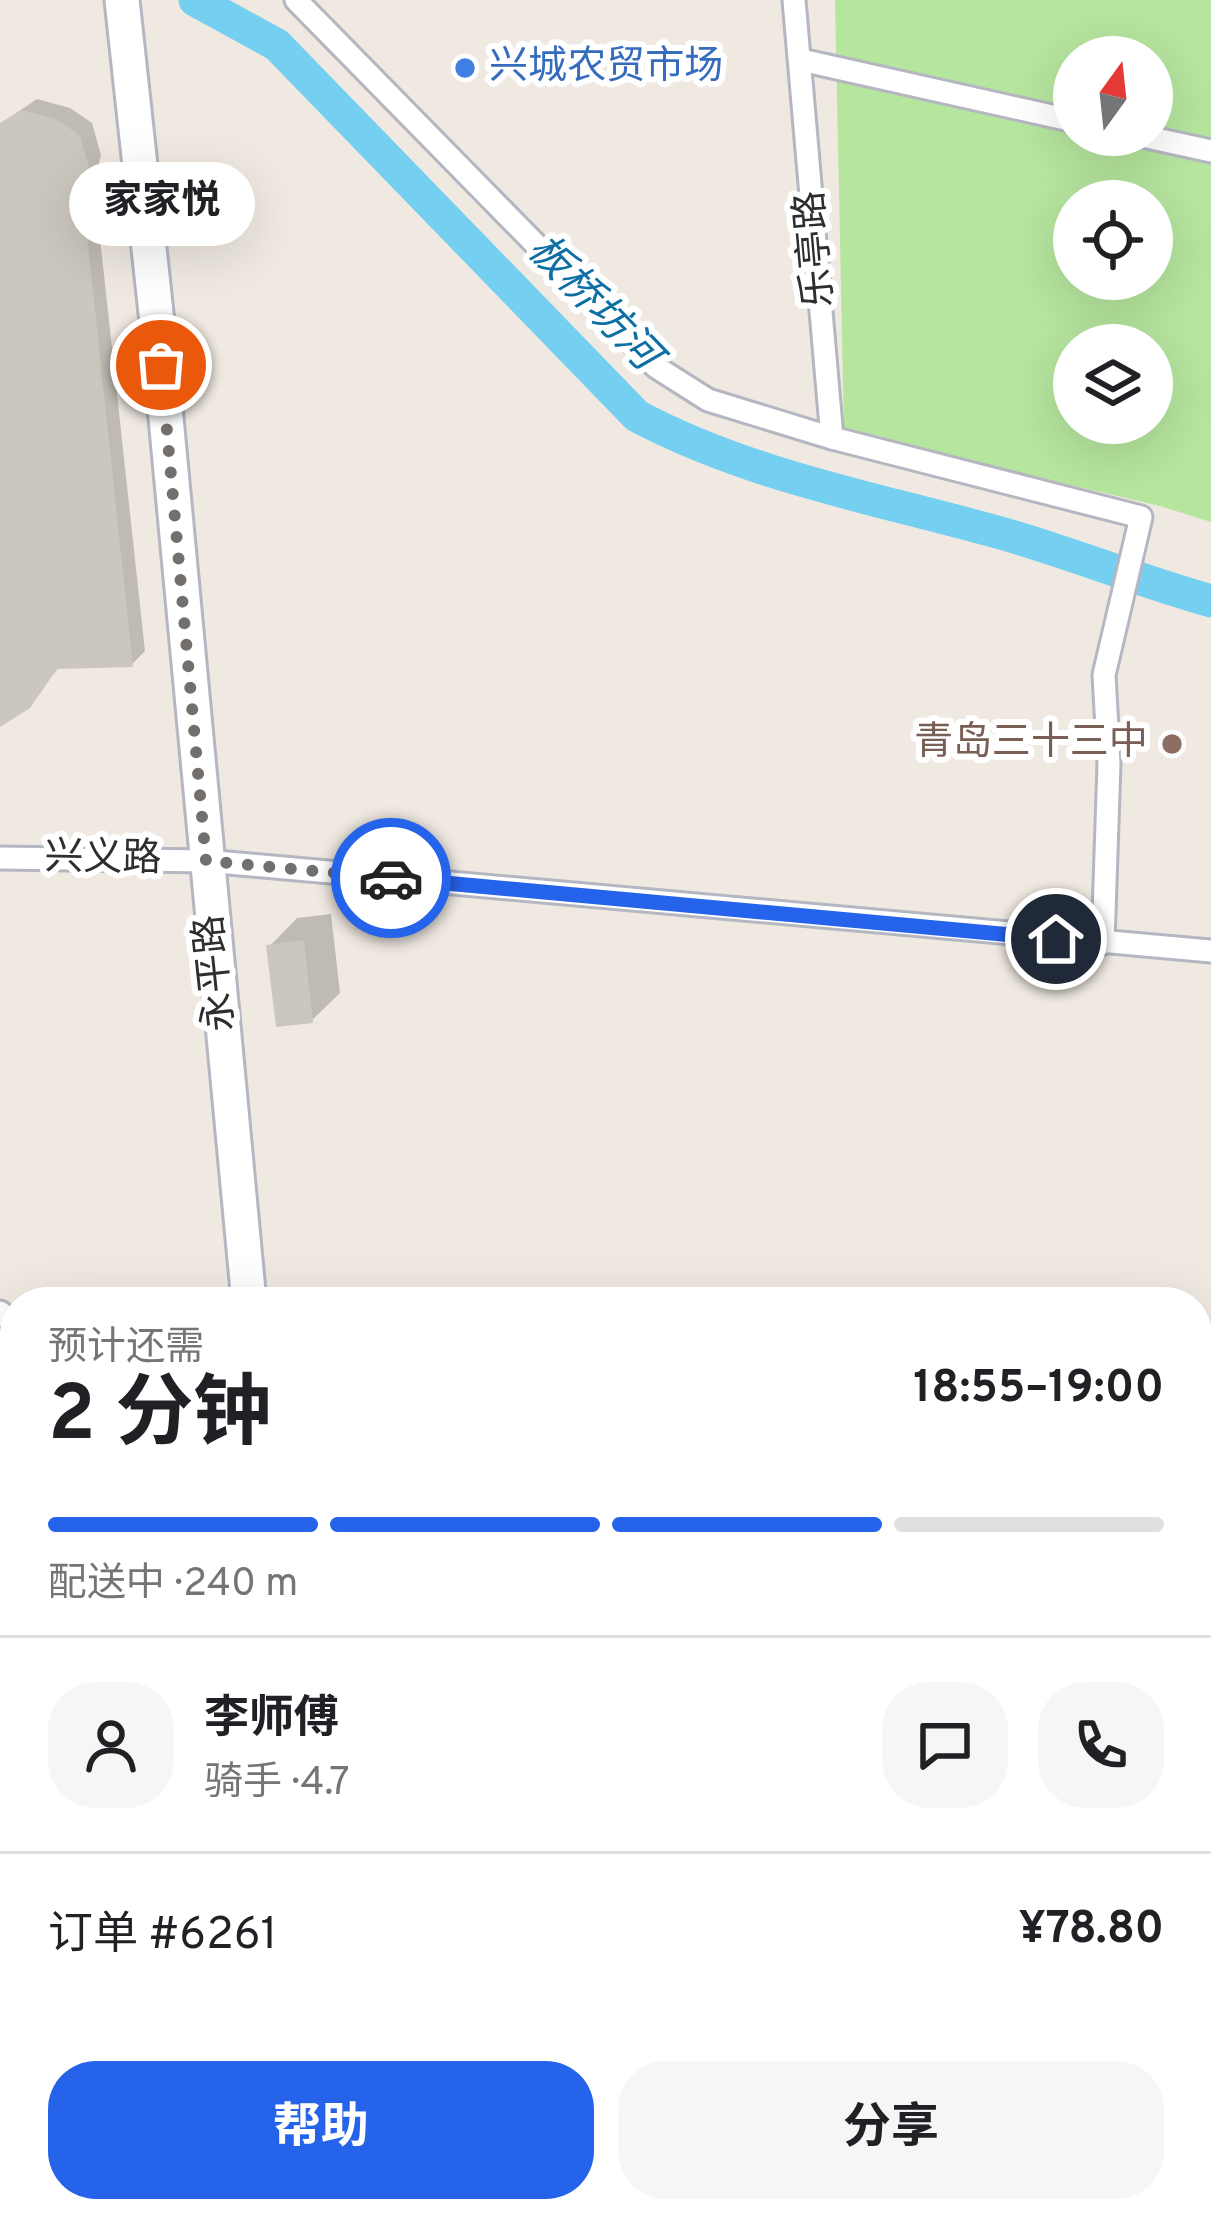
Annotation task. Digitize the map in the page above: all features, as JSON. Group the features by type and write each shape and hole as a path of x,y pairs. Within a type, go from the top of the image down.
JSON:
{"main road":[{"name":"永平路","path":"122,0 176,511 248,1287"}],"street":[{"path":"296,0 656,367 708,400 832,438 1141,517 1104,675 1109,764 1103,944"},
{"name":"乐亭路","path":"794,0 832,438"},
{"path":"801,60 1053,116"},
{"path":"1173,143 1211,151"},
{"name":"兴义路","path":"0,858 206,861 1211,951"}],"green space":[{"path":"835,0 1211,0 1211,522 844,432"}],"building":[{"path":"22,110 57,119 80,136 90,170 83,197 133,667 57,669 30,708 0,727 0,123"},
{"path":"304,940 313,1023 276,1027 266,945"}],"waterway":[{"name":"板桥坊河","path":"195,0 277,45 637,416 774,472 1011,536 1211,601"}],"way so far":[{"path":"161,365 206,861 391,878"}],"place":[{"name":"兴城农贸市场","path":"465,68"},
{"name":"家家悦","path":"161,365"},
{"name":"青岛三十三中","path":"1172,744"}],"route":[{"path":"391,878 1056,939"}]}
